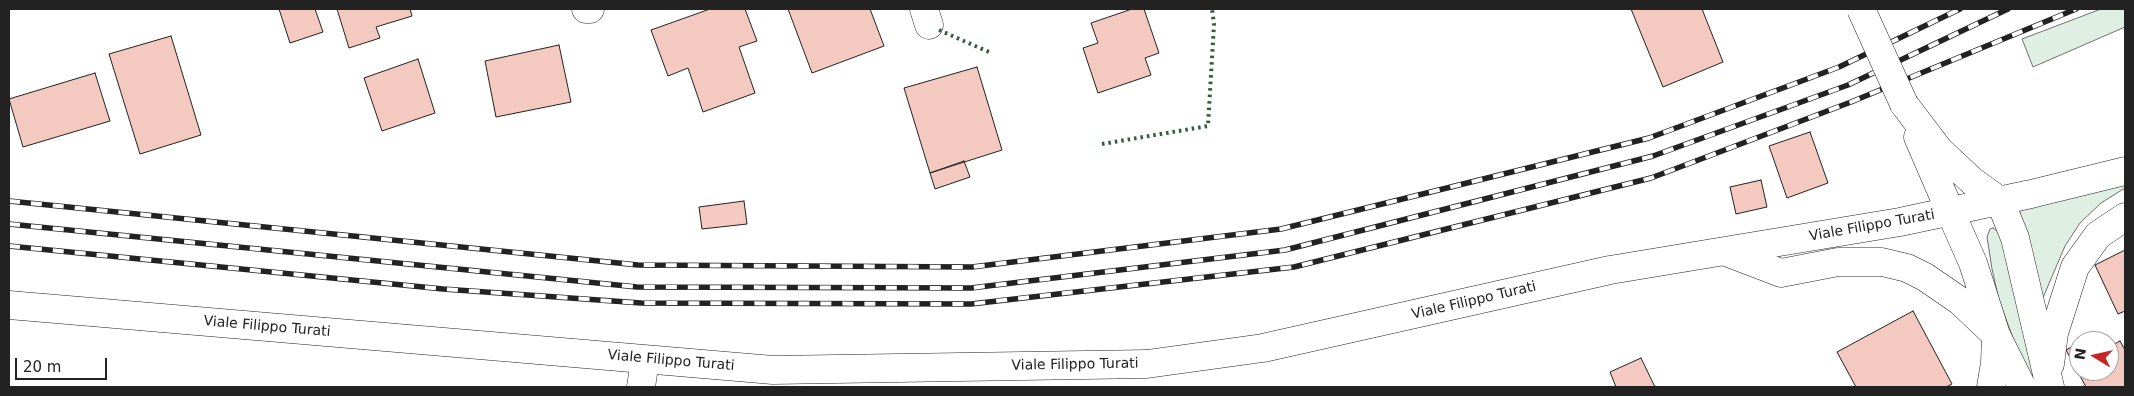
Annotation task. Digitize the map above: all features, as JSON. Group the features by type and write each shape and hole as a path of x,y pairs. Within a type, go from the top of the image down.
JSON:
{"main road":[{"path":"1861,9 1973,263 1996,335 2022,387"},
{"path":"1904,104 1939,150 1972,181 2000,201 2015,238 2049,384"},
{"name":"Viale Filippo Turati","path":"9,304 773,370 1147,364 1263,348 1610,270 1900,222 2000,201 2125,171"},
{"path":"2049,384 2054,333 2075,267 2098,235 2125,216"},
{"path":"1726,252 1781,273 1838,262 1882,262 1907,268 1926,277 1960,301 1996,335 1995,363 1991,387"},
{"path":"641,387 645,360"}],"green space":[{"path":"2101,9 2125,9 2125,27 2033,67 2022,39"},
{"path":"2125,184 2125,188 2101,203 2080,223 2065,246 2042,300 2019,209"},
{"path":"1993,228 2000,233 2037,387 2017,349 1999,300 1987,237 1990,229"}],"building":[{"path":"279,9 315,9 323,32 290,43"},
{"path":"337,9 410,9 412,16 376,27 380,38 349,48"},
{"path":"710,9 745,9 757,41 739,47 755,93 703,112 688,68 668,76 651,30"},
{"path":"788,9 870,9 884,46 812,73"},
{"path":"1132,9 1144,9 1159,53 1145,58 1151,75 1098,93 1083,48 1098,43 1091,23"},
{"path":"1631,9 1702,9 1723,62 1663,87"},
{"path":"171,36 201,135 140,154 109,54"},
{"path":"559,45 571,102 496,117 485,61"},
{"path":"418,59 435,113 382,131 364,78"},
{"path":"977,67 1002,150 930,173 904,88"},
{"path":"95,73 110,121 23,147 9,99"},
{"path":"1810,132 1828,183 1787,198 1769,146"},
{"path":"964,161 970,177 935,189 930,173"},
{"path":"1761,180 1767,207 1736,214 1730,187"},
{"path":"744,201 747,224 702,229 699,207"},
{"path":"2125,250 2125,311 2118,314 2095,265"},
{"path":"1913,311 1952,384 1946,387 1856,387 1837,352"},
{"path":"2119,342 2125,350 2125,387 2086,387 2083,381 2119,381"},
{"path":"1641,358 1655,387 1616,387 1610,372"}],"railway":[{"path":"9,201 638,265 972,267 1281,229 1649,138 1839,67 1960,9"},
{"path":"9,224 637,287 971,288 1285,250 1653,156 1848,85 2008,9"},
{"path":"9,246 443,289 641,303 971,304 1294,267 1651,178 1851,102 2076,9"}],"hedge":[{"path":"1102,144 1208,126 1214,24 1212,9"},
{"path":"939,30 989,52"}]}
